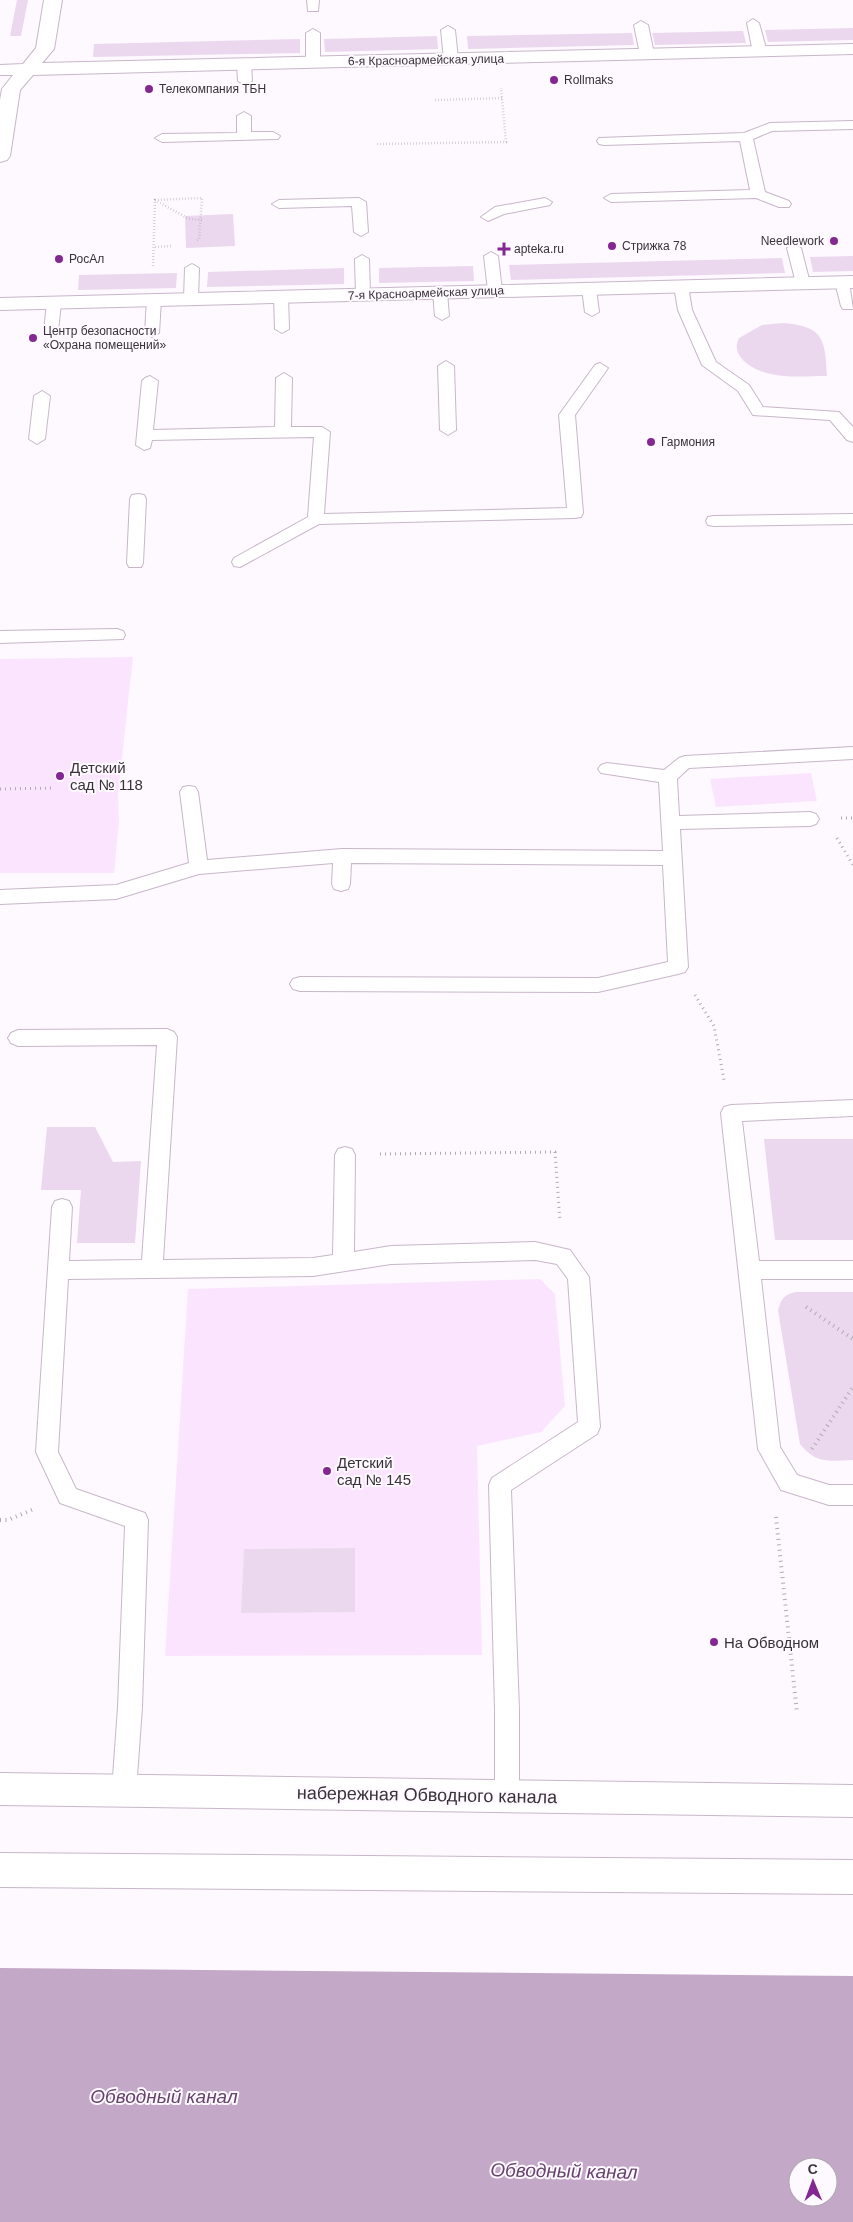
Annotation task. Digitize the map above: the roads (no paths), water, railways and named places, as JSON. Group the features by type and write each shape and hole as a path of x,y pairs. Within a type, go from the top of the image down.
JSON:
{"street":[{"path":"0,156 12,89 45,48 53,0"},
{"name":"6-я Красноармейская улица","path":"0,70 244,73 313,63 853,49"},
{"name":"7-я Красноармейская улица","path":"0,304 847,282"},
{"name":"набережная Обводного канала","path":"0,1789 853,1801"},
{"path":"0,1870 853,1877"}],"lane":[{"path":"753,23 760,52"},
{"path":"641,25 646,54"},
{"path":"448,30 451,59"},
{"path":"313,32 313,63"},
{"path":"244,116 244,137"},
{"path":"604,141 746,136 770,127 853,125"},
{"path":"162,138 273,136"},
{"path":"746,136 758,194"},
{"path":"611,198 758,194 784,204"},
{"path":"279,204 358,202 361,232"},
{"path":"488,217 500,210 545,202"},
{"path":"794,248 803,283"},
{"path":"491,256 495,291"},
{"path":"362,259 363,294"},
{"path":"190,299 192,268"},
{"path":"847,282 848,306"},
{"path":"681,286 684,310 710,365 744,388 758,412 834,415 853,437"},
{"path":"589,289 592,312"},
{"path":"440,293 442,316"},
{"path":"282,297 282,329"},
{"path":"152,333 154,300"},
{"path":"51,331 54,303"},
{"path":"446,366 448,430"},
{"path":"240,562 316,519 575,513 567,415 600,368"},
{"path":"283,432 284,378"},
{"path":"150,381 145,440 283,432 322,432 316,519"},
{"path":"37,439 42,396"},
{"path":"135,563 138,499"},
{"path":"714,522 853,519"},
{"path":"0,637 117,635"},
{"path":"607,769 668,777 685,762 853,753"},
{"path":"300,984 339,976 598,985 678,967 674,858 668,777"},
{"path":"189,792 199,867"},
{"path":"671,823 810,819"},
{"path":"0,897 116,892 199,867 342,856 674,858"},
{"path":"341,884 342,856"},
{"path":"18,1038 167,1037 152,1269"},
{"path":"853,1108 731,1113 769,1449 789,1483 828,1495 853,1495"},
{"path":"342,1264 345,1155"},
{"path":"62,1207 47,1452 68,1496 137,1520 130,1707 124,1791"},
{"path":"58,1270 313,1267 391,1255 536,1251 562,1256 578,1277 589,1427 500,1485 507,1710 507,1796"},
{"path":"750,1270 853,1270"}],"water":[{"name":"Обводный канал","path":"0,1968 853,1976 853,2222 0,2222"}],"place":[{"name":"Rollmaks","path":"554,80"},
{"name":"Телекомпания ТБН","path":"149,89"},
{"name":"Needlework","path":"834,241"},
{"name":"Стрижка 78","path":"612,246"},
{"name":"apteka.ru","path":"504,249"},
{"name":"РосАл","path":"59,259"},
{"name":"Центр безопасности «Охрана помещений»","path":"33,338"},
{"name":"Гармония","path":"651,442"},
{"name":"Детский сад № 118","path":"60,776"},
{"name":"Детский сад № 145","path":"327,1471"},
{"name":"На Обводном","path":"714,1642"}]}
